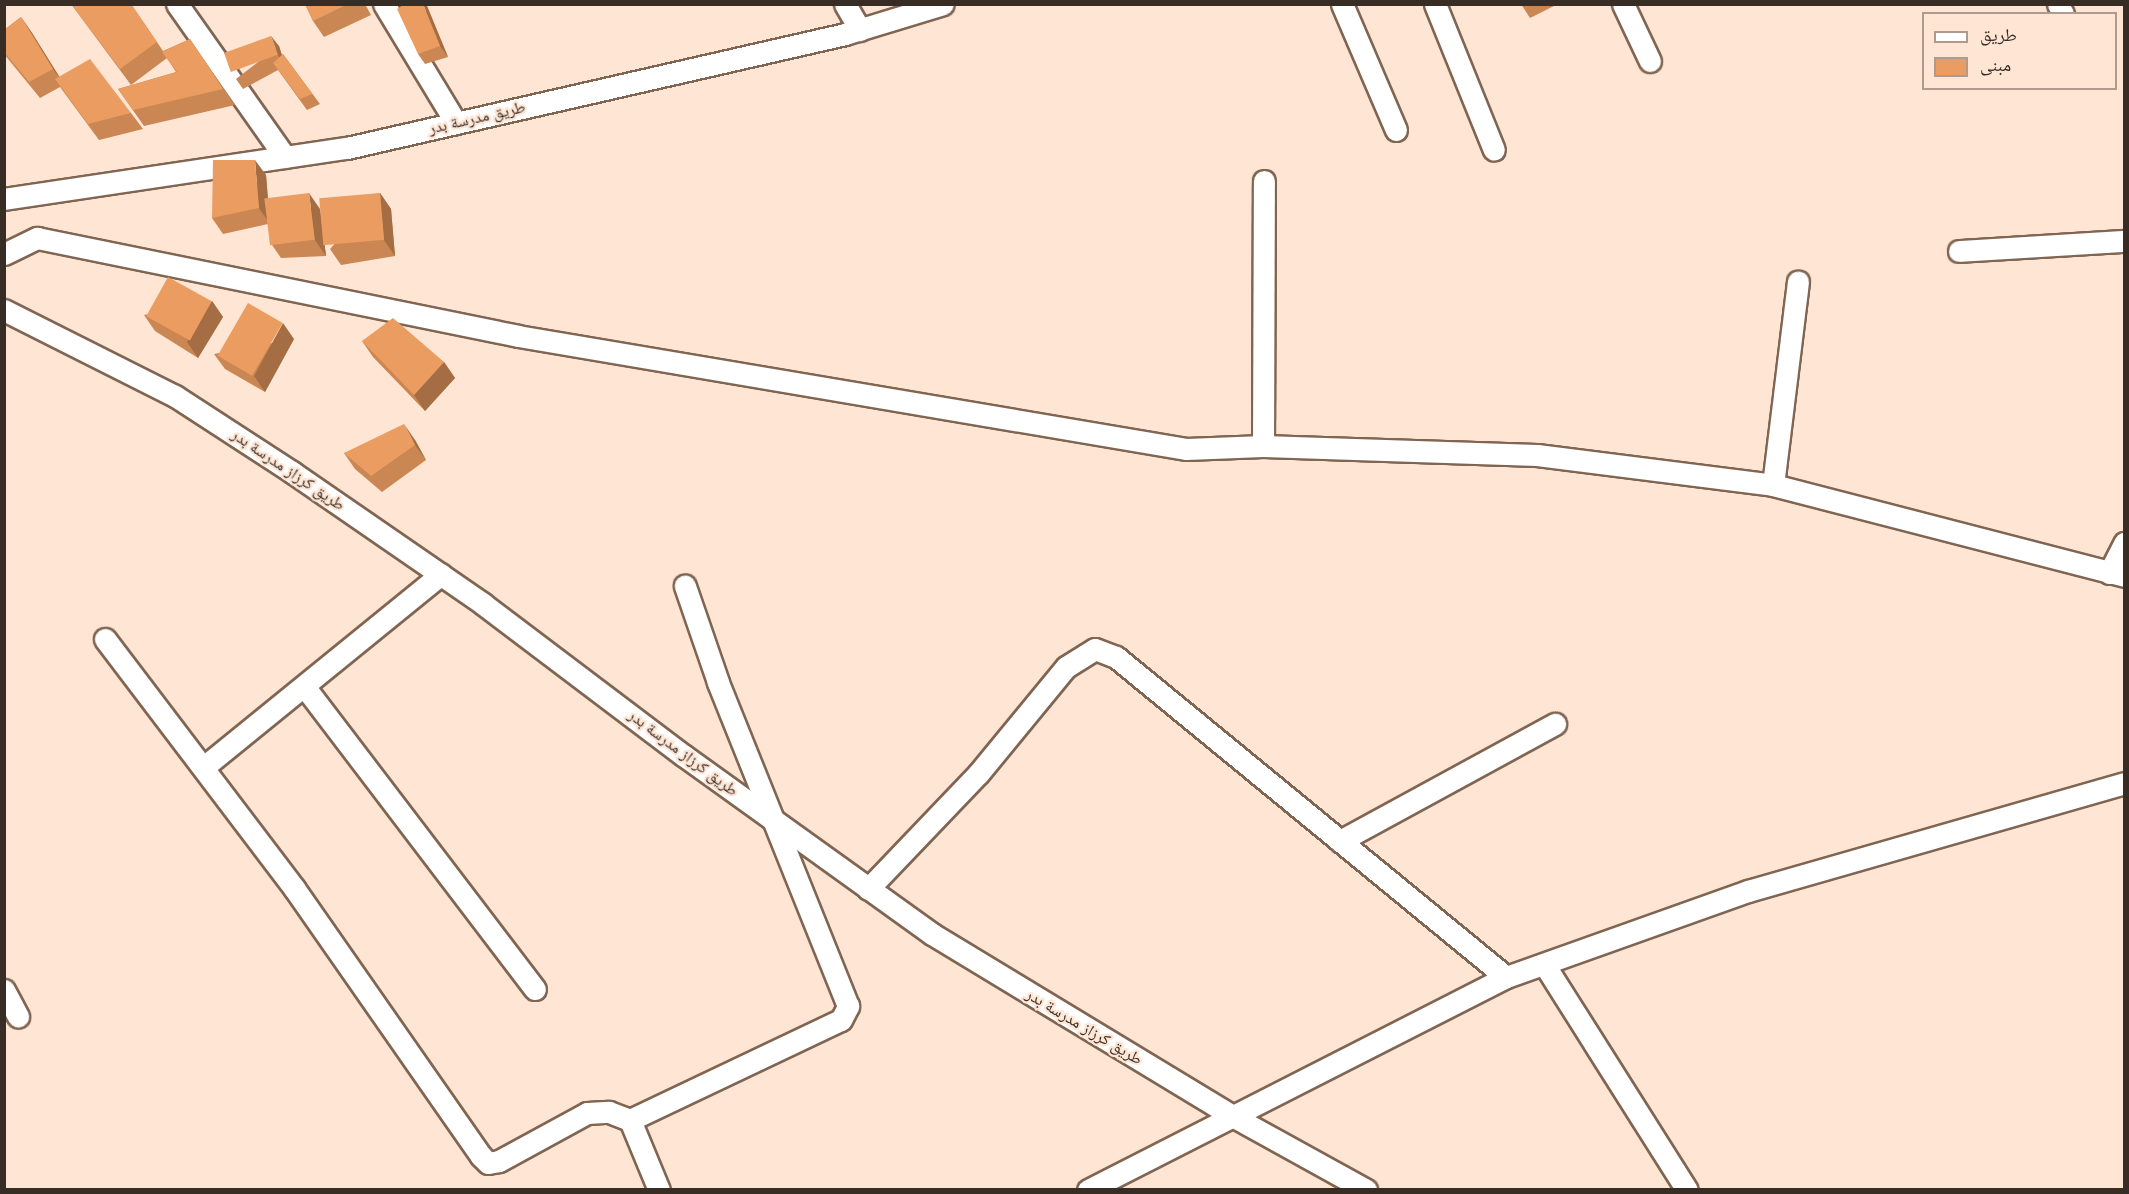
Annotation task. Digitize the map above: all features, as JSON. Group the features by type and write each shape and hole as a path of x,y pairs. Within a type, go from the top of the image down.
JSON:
{"street":[{"path":"177,4 285,157"},
{"path":"384,4 456,123"},
{"path":"845,4 860,30"},
{"name":"طريق مدرسة بدر","path":"4,199 347,148 860,30 943,4"},
{"path":"1342,4 1396,130"},
{"path":"1435,4 1494,150"},
{"path":"1623,4 1650,62"},
{"path":"1263,446 1264,181"},
{"path":"4,254 37,238 518,336 1186,449 1263,446 1537,455 1773,485 2117,575 2124,543"},
{"path":"1959,251 2124,241"},
{"path":"1773,485 1798,282"},
{"name":"طريق كرزاز مدرسة بدر","path":"4,310 176,396 441,574 773,821 932,934 1234,1117 1366,1190"},
{"path":"205,766 441,574"},
{"path":"105,639 205,766 488,1163 499,1161 586,1113 609,1112 630,1120 841,1020 848,1006 773,821 685,586"},
{"path":"868,889 978,774 1066,667 1095,650 1116,657 1506,977"},
{"path":"304,686 535,989"},
{"path":"1340,841 1555,724"},
{"path":"1088,1190 1506,977 1748,891 2124,783"},
{"path":"1544,964 1687,1190"},
{"path":"4,990 18,1016"},
{"path":"630,1120 659,1190"}],"building":[{"path":"71,4 131,4 157,42 120,69"},
{"path":"305,4 348,4 313,21"},
{"path":"405,4 423,4 440,46 418,54 397,9"},
{"path":"21,17 53,69 29,82 4,52 4,30"},
{"path":"271,36 278,55 231,72 224,53"},
{"path":"190,39 223,89 133,110 118,89 177,72 162,52"},
{"path":"283,54 312,94 300,99 273,63"},
{"path":"90,59 131,113 88,124 55,79"},
{"path":"213,160 255,160 259,208 212,218"},
{"path":"309,193 315,240 270,245 264,198"},
{"path":"380,193 384,240 323,245 319,198"},
{"path":"168,277 212,301 190,341 146,316"},
{"path":"248,303 283,323 252,376 218,356"},
{"path":"393,318 444,362 414,395 362,341"},
{"path":"404,424 415,445 371,476 344,453"}]}
